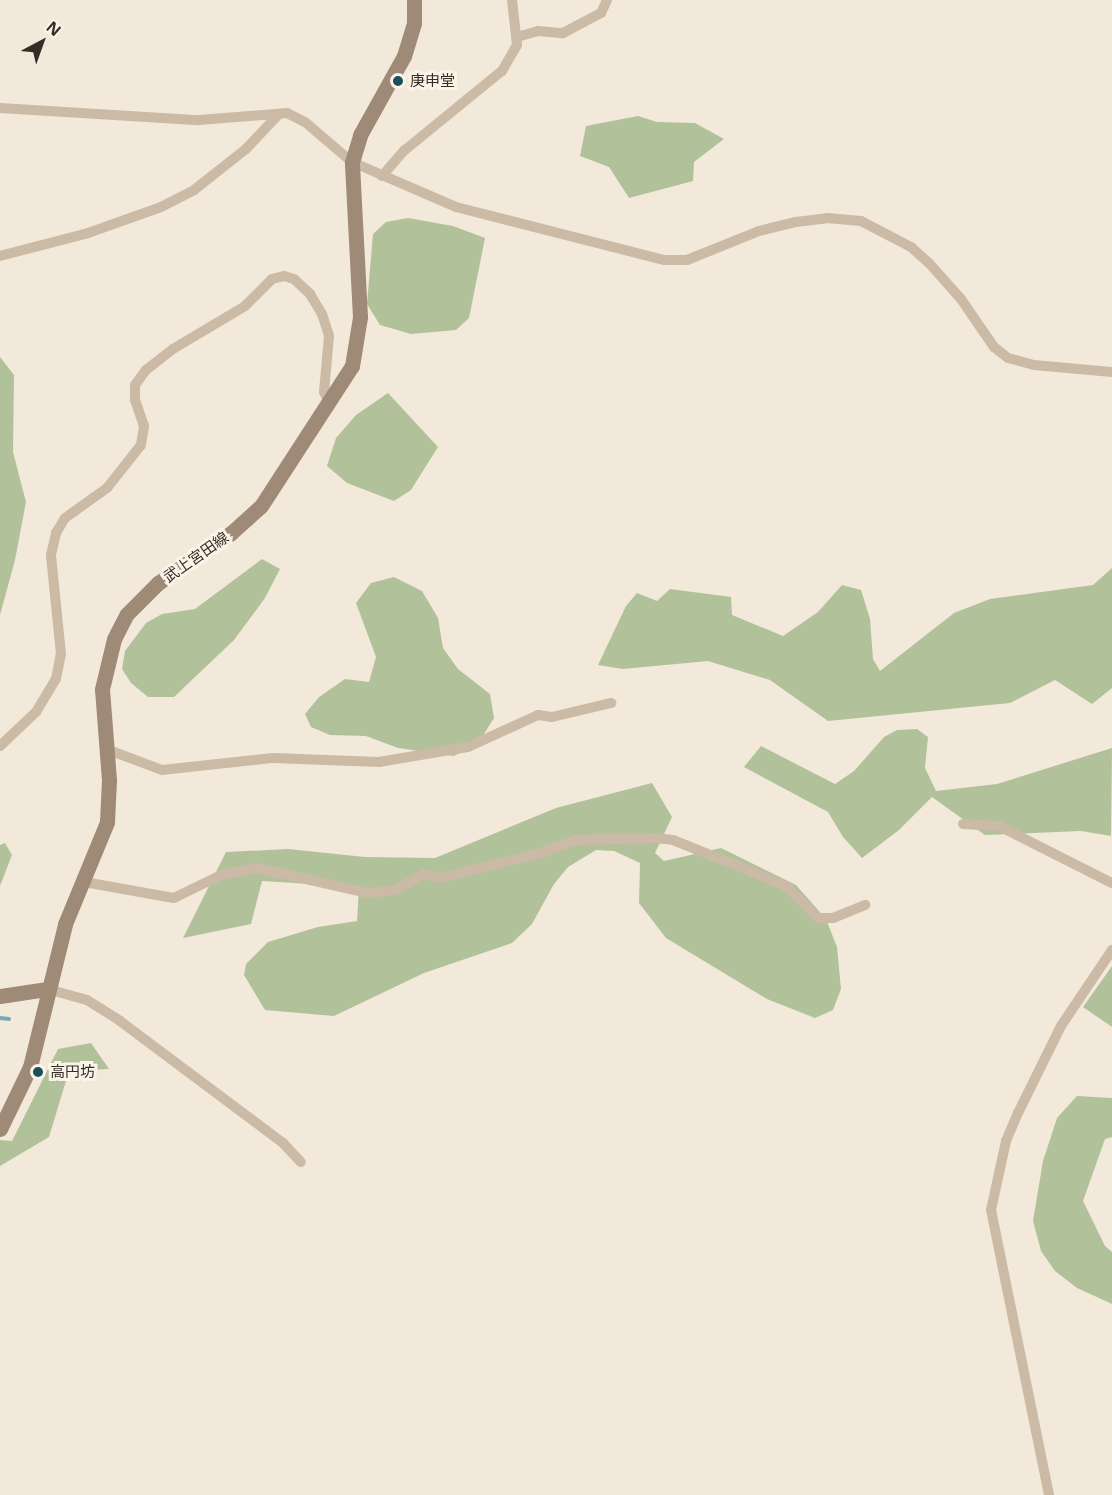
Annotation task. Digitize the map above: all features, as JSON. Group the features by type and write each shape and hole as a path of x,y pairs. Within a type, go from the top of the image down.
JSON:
{"main road":[{"name":"武上宮田線","path":"0,1130 30,1067 47,989 65,924 107,822 110,793 101,702 104,672 114,639 127,614 158,583 231,533 261,506 349,373 359,340 352,162 360,135 404,56 414,22 414,0"},
{"path":"0,996 47,989"}],"street":[{"path":"382,176 405,150 502,72 517,45 512,0"},
{"path":"517,37 538,32 563,33 601,13 607,0"},
{"path":"0,108 199,120 287,113 305,122 352,162 456,207 664,260 687,260 759,231 796,222 827,218 861,221 911,247 929,263 961,299 994,348 1008,358 1034,365 1112,372"},
{"path":"0,256 88,233 177,198 230,163 278,115"},
{"path":"0,746 36,712 56,679 61,654 51,555 56,533 65,518 107,488 141,445 144,426 135,400 135,385 146,370 173,349 246,306 272,279 284,276 310,294 322,314 329,336 324,393 330,404"},
{"path":"106,749 162,770 273,758 379,762 468,747 538,715 552,717 611,703"},
{"path":"963,824 999,826 1112,883"},
{"path":"84,882 174,898 221,875 257,868 368,893 395,890 424,874 440,878 535,855 576,840 655,838 682,844 786,887 818,918 833,918 866,905"},
{"path":"1049,1495 991,1210 1006,1141 1018,1113 1061,1026 1112,950"},
{"path":"47,989 87,1000 120,1021 283,1143 301,1162"}],"green space":[{"path":"638,116 657,122 695,123 724,139 694,162 693,181 629,198 609,167 580,156 586,126"},
{"path":"408,218 453,226 485,238 469,318 456,330 411,334 380,325 367,304 373,234 386,222"},
{"path":"0,357 14,375 13,452 26,502 15,560 0,615"},
{"path":"388,393 438,447 411,490 394,501 347,483 327,466 336,438 356,415"},
{"path":"262,559 280,569 265,598 234,640 174,697 148,697 131,683 122,669 125,651 146,623 162,614 195,609"},
{"path":"1112,568 1112,688 1092,704 1055,680 1010,703 828,721 770,680 708,661 623,669 598,665 626,606 637,593 657,601 670,589 731,597 732,615 783,636 818,612 842,585 861,590 870,619 873,659 880,671 954,613 990,599 1093,585"},
{"path":"394,577 422,591 438,618 443,648 458,669 490,694 494,718 479,742 454,756 398,748 366,736 330,735 311,727 305,714 319,697 345,679 369,682 376,657 356,603 371,583"},
{"path":"917,729 928,737 925,768 936,791 997,784 1112,748 1111,836 1081,831 985,835 932,797 899,830 862,858 843,837 828,812 744,767 761,746 835,784 854,771 884,737 897,730"},
{"path":"652,783 672,817 655,853 664,861 721,848 796,885 826,919 837,947 841,989 833,1010 815,1018 767,999 666,938 639,903 640,863 614,851 596,850 568,867 554,884 532,924 512,943 424,973 334,1016 265,1010 244,975 246,964 268,942 318,927 357,921 359,887 262,881 251,924 183,938 226,852 288,849 365,857 435,858 556,808"},
{"path":"5,843 12,855 0,886 0,845"},
{"path":"1112,966 1112,1027 1083,1007"},
{"path":"91,1043 109,1069 69,1071 49,1137 0,1166 0,1140 12,1141 58,1049"},
{"path":"1077,1096 1112,1098 1112,1137 1105,1139 1083,1201 1105,1246 1112,1252 1112,1304 1077,1288 1055,1271 1041,1251 1033,1221 1043,1161 1057,1118"}],"waterway":[{"path":"0,1018 9,1019"}],"place":[{"name":"庚申堂","path":"398,81"},
{"name":"高円坊","path":"38,1072"}]}
